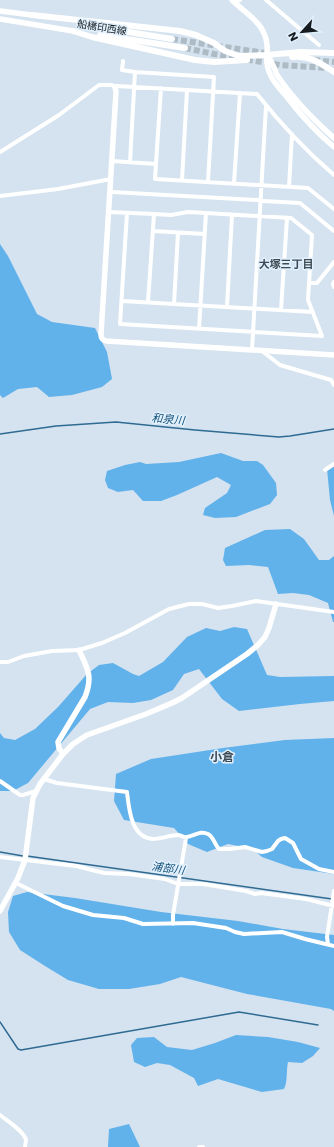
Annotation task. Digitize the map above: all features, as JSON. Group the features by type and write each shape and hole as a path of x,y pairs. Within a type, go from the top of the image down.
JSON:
{"main road":[{"path":"32,15 180,31 196,35 214,43 225,51 239,56 268,57 300,52 334,53"},
{"name":"船橋印西線","path":"32,15 172,38"},
{"path":"73,30 92,37 195,60 214,62 268,57 306,57 334,72"},
{"name":"船橋印西線","path":"73,30 185,48"}],"street":[{"path":"233,1 240,0"},
{"path":"266,0 319,45"},
{"path":"233,1 259,24 267,42 267,68 272,78 296,108 334,147"},
{"path":"0,11 32,15"},
{"path":"0,19 73,30"},
{"path":"268,57 278,75 294,96 313,118 334,138"},
{"path":"123,62 122,70 214,77 208,182"},
{"path":"130,162 136,72"},
{"path":"0,152 59,115 98,85 257,94 304,148 334,175"},
{"path":"115,87 101,337 106,342 334,354"},
{"path":"161,88 155,179 308,188 334,209"},
{"path":"182,180 187,90"},
{"path":"234,183 240,93"},
{"path":"252,350 266,106"},
{"path":"289,187 292,134"},
{"path":"112,161 156,164"},
{"path":"0,196 111,179"},
{"path":"112,192 300,203 334,231"},
{"path":"109,212 171,215 188,212 291,218 312,235 308,300 322,336 120,324 127,213"},
{"path":"199,329 206,213"},
{"path":"148,302 154,214"},
{"path":"227,307 232,215"},
{"path":"281,310 287,218"},
{"path":"153,231 205,234"},
{"path":"174,304 178,233"},
{"path":"309,283 317,283 334,262"},
{"path":"334,282 334,287"},
{"path":"122,301 313,312"},
{"path":"262,351 280,365 331,380 334,385"},
{"path":"325,470 334,464"},
{"path":"0,662 8,662 24,656 45,652 79,650 102,643 169,609 189,604 202,604 218,608 256,601 334,612"},
{"path":"0,911 16,882 25,860 33,798 44,779 63,754 73,744 87,735 146,714 182,698 247,654 258,645 264,637 269,628 276,604"},
{"path":"63,754 59,748 58,742 85,697 90,683 88,669 79,650"},
{"path":"44,779 57,783 127,792 132,820 142,836 152,838 178,835 186,838 201,832 210,835 219,848 230,850 245,846 262,852 272,849 278,841 285,838 293,843 301,859 319,869 334,872"},
{"path":"0,781 20,795 36,791"},
{"path":"173,924 173,915 186,838"},
{"path":"0,857 76,866 104,873 129,874 165,879 178,884 203,884 246,891 255,894 261,893 306,899 333,906"},
{"path":"16,882 63,906 93,915 124,918 143,924 193,923 226,928 244,934 282,932 334,946"},
{"path":"328,944 327,937 333,906 334,891"},
{"path":"0,1115 22,1134 26,1141 25,1147"},
{"path":"198,1147 203,1147"}],"shaded area":[{"path":"0,244 8,256 37,314 52,322 95,328 107,352 112,379 102,387 72,395 49,397 37,387 18,389 3,398 0,395"},
{"path":"221,453 243,461 257,461 263,465 276,483 277,495 270,504 236,517 215,518 203,515 205,508 227,493 231,485 217,477 161,501 143,501 133,490 118,492 108,488 105,480 107,471 125,465 140,462 146,464 179,462"},
{"path":"334,465 334,516 330,500 327,469"},
{"path":"290,529 304,539 319,560 329,560 334,556 334,622 328,603 309,595 293,593 278,594 268,567 249,565 226,566 223,560 225,548 265,530"},
{"path":"234,627 247,629 267,675 280,677 334,676 334,701 239,711 222,699 199,669 184,674 173,690 151,700 133,703 108,702 90,709 28,783 13,791 0,791 0,733 4,738 15,740 35,729 58,707 87,674 99,665 113,663 139,676 163,662 187,637 206,628 220,631"},
{"path":"334,738 334,874 293,868 262,857 253,849 228,844 207,852 188,844 174,828 124,820 114,801 116,774 151,759 285,740"},
{"path":"27,892 161,912 238,921 283,929 334,935 334,1011 331,1009 247,994 181,977 160,984 129,989 99,989 68,980 20,950 9,932 8,912 13,896"},
{"path":"236,1035 268,1037 298,1042 320,1048 313,1056 302,1063 288,1062 284,1089 262,1092 218,1079 198,1086 194,1078 170,1065 157,1063 145,1067 134,1062 131,1045 137,1038 154,1037 167,1047 192,1050"},
{"path":"129,1124 140,1147 108,1147 109,1129"}],"waterway":[{"name":"和泉川","path":"0,434 56,426 116,422 279,437 334,429"},
{"name":"浦部川","path":"0,852 23,856"},
{"name":"浦部川","path":"27,856 332,899"},
{"path":"0,1022 18,1049 21,1050 239,1012 318,1025"}],"tunnel":[{"path":"172,39 265,53"},
{"path":"185,48 280,65 328,68"},
{"path":"314,60 334,62"}],"district":[{"name":"大塚三丁目","path":"286,264"},
{"name":"小倉","path":"222,757"}]}
